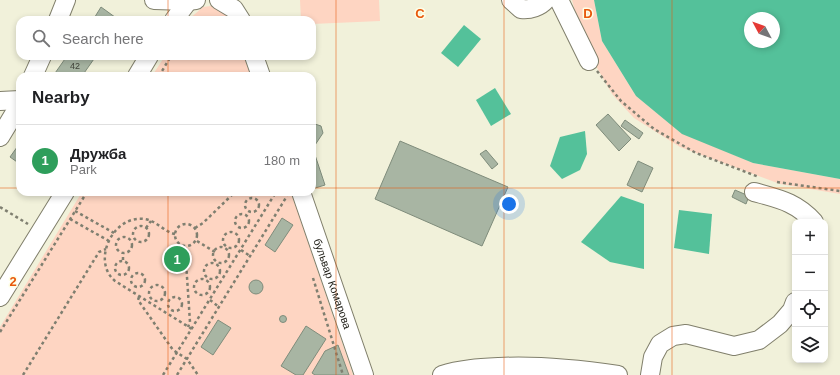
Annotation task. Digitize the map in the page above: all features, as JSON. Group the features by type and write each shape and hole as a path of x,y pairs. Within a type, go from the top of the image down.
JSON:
{"street":[{"path":"60,16 66,0"},
{"path":"154,0 191,0"},
{"path":"177,16 191,0"},
{"path":"219,0 234,9 238,16"},
{"path":"516,5 529,10 542,4 546,0"},
{"path":"559,0 589,61"},
{"path":"35,72 40,60"},
{"path":"139,72 147,60"},
{"path":"255,60 260,72"},
{"path":"0,100 16,100"},
{"path":"0,137 16,111"},
{"path":"757,185 806,212 812,219"},
{"path":"0,297 63,196"},
{"name":"бульвар Комарова","path":"295,197 364,375"},
{"path":"650,375 653,357 660,344 673,336 686,334 734,346 759,340 780,324 792,310"},
{"path":"442,375 449,372 486,367 529,366 618,375"}],"path":[{"path":"161,72 168,60"},
{"path":"589,61 621,101 654,129 757,185"},
{"path":"775,181 840,190"},
{"path":"0,332 85,196"},
{"path":"195,228 203,223 231,196"},
{"path":"163,375 274,196"},
{"path":"177,375 287,196"},
{"path":"238,227 234,222 234,218 239,214 247,213 254,212 259,207 256,198 253,197 246,199 244,206 247,213 249,220 247,226 241,228 238,227"},
{"path":"0,207 28,224"},
{"path":"76,211 114,233"},
{"path":"70,219 109,242"},
{"path":"175,234 177,229 182,225 189,224 195,228 198,235 196,241 190,246 186,247 180,245 175,234 151,221 144,219 126,223 111,237 104,258 108,273 114,280 192,329"},
{"path":"146,228 151,221"},
{"path":"140,227 146,228 148,234 146,240 140,242 135,238 133,232 140,227"},
{"path":"234,233 238,227"},
{"path":"208,291 209,285 204,272 206,266 216,263 223,263 228,259 229,254 224,237 228,233 234,233"},
{"path":"234,233 239,239 238,244"},
{"path":"111,237 117,241"},
{"path":"117,241 122,238 130,241"},
{"path":"130,241 135,238"},
{"path":"117,241 118,250 123,253"},
{"path":"123,253 131,247 130,241"},
{"path":"196,241 215,252"},
{"path":"238,244 243,247"},
{"path":"218,276 219,270 214,257 215,252 220,248 233,247 238,244"},
{"path":"186,247 190,322 188,327"},
{"path":"23,375 99,252 106,249"},
{"path":"241,250 250,256"},
{"path":"118,274 121,276 127,273 130,267 123,260 123,253"},
{"path":"228,259 233,262"},
{"path":"118,274 115,266 123,260"},
{"path":"127,273 131,276"},
{"path":"140,273 145,277 145,284 140,288 134,287 130,282 131,276 140,273"},
{"path":"114,280 118,274"},
{"path":"218,276 223,279"},
{"path":"208,291 201,294 196,292 194,284 201,279 213,279 218,276"},
{"path":"313,278 343,375"},
{"path":"153,299 150,291 157,285 163,287 165,293 164,296"},
{"path":"131,291 134,287"},
{"path":"188,287 194,287"},
{"path":"208,291 213,294"},
{"path":"139,296 138,300 173,350 187,359 198,375"},
{"path":"153,299 159,300 164,296"},
{"path":"164,296 169,300"},
{"path":"174,296 177,296 182,301 180,310 171,310 167,305 169,300 174,296"},
{"path":"151,304 153,299"},
{"path":"210,300 219,307"},
{"path":"169,315 171,310"}],"shaded area":[{"path":"300,0 379,0 380,21 316,24 316,16 301,16"},
{"path":"572,0 594,0 602,41 636,96 682,133 753,163 840,179 840,194 780,184 680,147 634,118 612,94 584,45"},
{"path":"594,0 840,0 840,179 753,163 682,134 636,96 602,41"},
{"path":"214,6 220,8 228,16 193,16 203,7"},
{"path":"464,25 481,39 458,67 441,53"},
{"path":"162,60 245,60 250,72 155,72"},
{"path":"495,88 511,114 491,126 476,100"},
{"path":"585,131 587,154 580,170 562,179 550,166 560,137"},
{"path":"80,196 292,196 353,375 0,375 0,327"},
{"path":"621,196 644,204 644,269 610,262 581,242"},
{"path":"679,210 712,214 709,254 674,248"}],"building":[{"path":"101,7 113,16 95,16"},
{"path":"64,60 93,60 85,72 56,72"},
{"path":"608,114 631,139 619,151 596,125"},
{"path":"625,120 643,133 639,139 621,126"},
{"path":"316,124 321,126 323,133 316,144"},
{"path":"400,141 508,187 482,246 375,199"},
{"path":"16,149 16,161 10,157"},
{"path":"486,150 498,164 492,169 480,154"},
{"path":"316,158 325,185 316,188"},
{"path":"638,161 653,168 642,192 627,185"},
{"path":"735,190 749,196 746,204 732,197"},
{"path":"282,218 293,225 275,252 265,245"},
{"path":"256,280 261,282 263,287 261,292 256,294 251,292 249,287 251,282"},
{"path":"283,316 286,319 283,322 280,319"},
{"path":"218,320 231,328 213,355 201,347"},
{"path":"306,326 326,339 303,375 296,375 281,366"},
{"path":"338,345 349,375 315,375 312,373 325,351"}],"place":[{"name":"Дружба","path":"177,259"}]}
